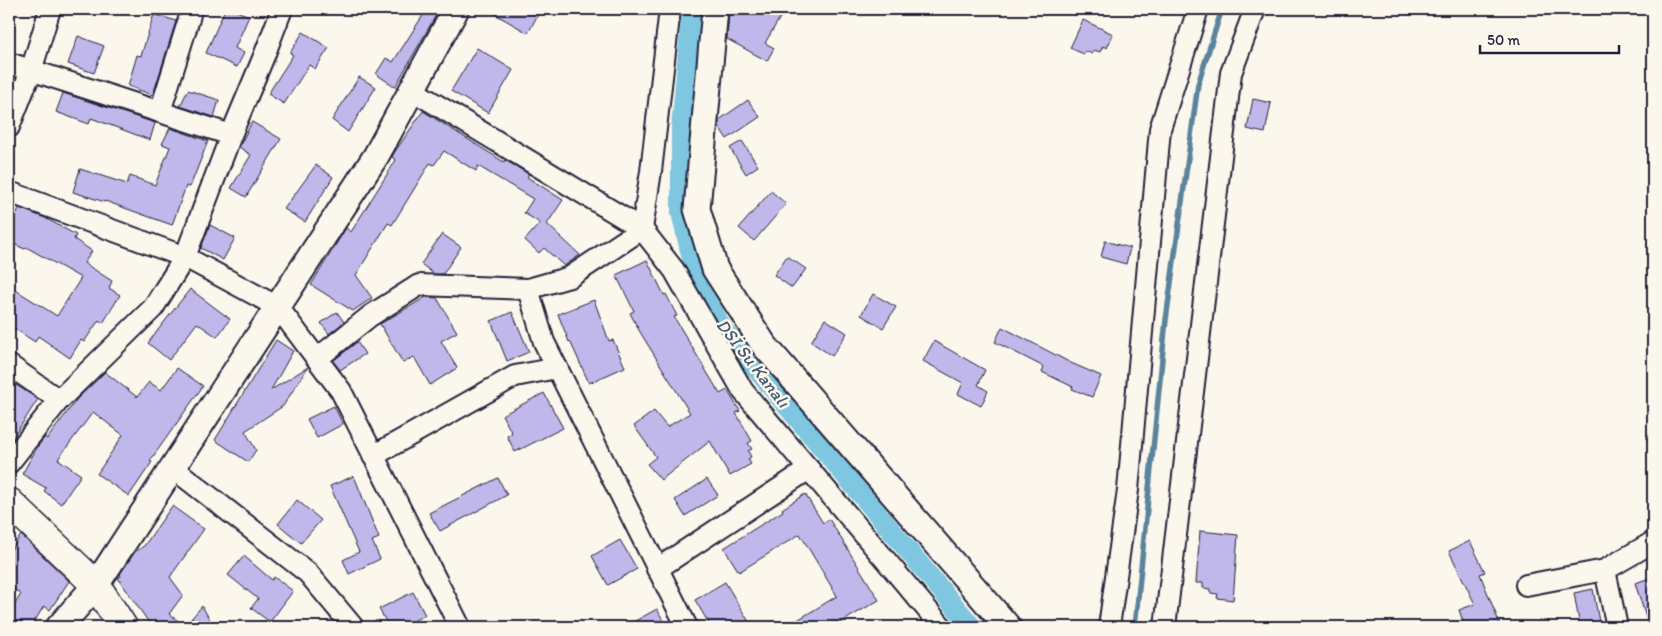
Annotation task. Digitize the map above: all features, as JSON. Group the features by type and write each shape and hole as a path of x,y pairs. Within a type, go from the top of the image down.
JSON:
{"main road":[{"path":"9,502 96,584 123,627"}],"street":[{"path":"9,127 31,71 50,9"},
{"path":"160,112 191,9"},
{"path":"9,462 59,400 153,308 185,257 231,135 282,9"},
{"path":"318,358 370,316 419,285 528,289 570,277 642,229 652,171 670,9"},
{"path":"715,9 697,209 715,269 764,344 1008,627"},
{"path":"1109,627 1128,490 1160,129 1198,9"},
{"path":"1165,627 1230,73 1255,9"},
{"path":"59,627 96,584 174,468 376,156 453,10"},
{"path":"9,63 231,135"},
{"path":"412,90 642,229 674,270 743,391 942,627"},
{"path":"9,192 185,257 278,307 341,391 460,627"},
{"path":"528,289 544,342 686,627"},
{"path":"9,365 59,400"},
{"path":"373,456 515,376 557,368"},
{"path":"174,468 308,573 353,627"},
{"path":"657,569 809,469"},
{"path":"1526,585 1605,570 1653,542"},
{"path":"1605,570 1617,627"}],"building":[{"path":"225,9 232,9 249,16 235,48 244,53 237,67 206,53"},
{"path":"427,9 436,15 395,87 376,74 386,58 393,62"},
{"path":"486,9 541,9 528,33"},
{"path":"732,9 755,9 765,14 768,9 785,9 765,43 774,48 767,61 727,39 729,13"},
{"path":"154,14 176,21 153,95 128,86 137,55 141,56"},
{"path":"1083,20 1113,34 1107,48 1103,46 1100,52 1094,50 1092,54 1086,51 1084,54 1070,48"},
{"path":"303,32 329,48 315,69 309,65 284,104 268,94 293,55 290,53"},
{"path":"78,36 104,46 94,73 68,64"},
{"path":"477,48 513,70 488,113 451,91"},
{"path":"359,77 376,87 348,132 332,120"},
{"path":"188,90 219,100 214,117 180,106"},
{"path":"63,93 155,123 150,140 91,118 89,124 56,112"},
{"path":"1253,99 1271,103 1265,133 1247,129"},
{"path":"748,100 760,117 727,139 719,127 719,120"},
{"path":"423,111 504,162 505,160 529,174 527,177 563,200 547,224 580,255 564,266 544,248 539,253 525,240 540,223 524,213 533,199 478,166 476,171 444,151 434,165 430,163 392,225 388,223 356,275 372,298 353,311 311,285 346,228 351,232 396,160 392,157 394,153"},
{"path":"252,122 281,139 246,197 231,188 251,155 239,147"},
{"path":"170,128 208,141 190,187 186,186 172,225 105,201 73,192 80,169 127,184 130,176 155,185 170,147 162,144"},
{"path":"742,141 758,166 746,174 730,148"},
{"path":"316,165 333,177 305,222 284,209"},
{"path":"771,191 786,204 754,241 739,228"},
{"path":"19,208 45,218 76,235 74,239 92,251 84,263 112,281 109,288 120,295 103,323 99,320 84,342 81,340 70,358 38,336 35,342 9,325 9,296 14,289 57,316 81,278 26,247 25,249 9,242 9,209 17,213"},
{"path":"210,225 235,238 223,260 201,248"},
{"path":"442,234 461,247 443,274 434,274 421,264"},
{"path":"1105,241 1130,248 1126,264 1101,257"},
{"path":"787,256 806,269 792,288 774,275"},
{"path":"647,260 664,295 666,294 677,316 674,317 720,394 727,390 740,411 736,413 752,441 748,443 752,449 748,451 751,457 748,459 751,464 730,476 710,441 661,480 647,464 656,457 634,426 654,411 667,427 690,413 640,332 630,313 634,311 616,275"},
{"path":"190,289 230,319 217,337 197,323 169,360 148,343"},
{"path":"873,294 896,307 883,328 861,315"},
{"path":"426,297 437,298 457,332 441,341 457,368 430,385 414,357 403,363 380,324"},
{"path":"594,300 609,341 613,340 625,367 589,383 558,314"},
{"path":"337,312 344,322 329,334 321,323"},
{"path":"512,312 529,352 507,361 491,321"},
{"path":"825,319 847,333 832,356 811,342"},
{"path":"1002,327 1071,363 1101,376 1092,397 1072,389 1073,387 1042,372 1044,367 995,342"},
{"path":"276,340 293,351 271,390 308,367 283,406 245,431 256,450 248,462 215,440"},
{"path":"934,341 985,370 978,385 988,391 981,406 958,394 963,383 923,361"},
{"path":"357,342 365,354 340,370 333,361"},
{"path":"177,368 203,386 150,461 152,462 129,496 97,474 123,435 93,412 58,459 81,475 61,504 44,491 46,488 22,474 45,437 47,439 77,399 105,372 137,397 149,382 161,390"},
{"path":"16,385 38,399 9,444 9,396"},
{"path":"544,393 563,428 515,452 507,436 512,433 502,415"},
{"path":"334,406 343,424 317,438 307,419"},
{"path":"354,476 379,538 372,541 380,559 349,574 343,560 359,552 330,486"},
{"path":"498,478 507,495 440,531 429,513"},
{"path":"707,479 718,495 685,516 675,500"},
{"path":"805,494 823,523 829,519 879,600 833,627 786,627 837,596 800,534 739,572 724,548 783,511 782,509"},
{"path":"297,500 321,520 301,543 278,524"},
{"path":"172,506 204,529 170,577 183,595 169,614 185,626 202,606 214,627 152,627 118,578 135,552 144,546"},
{"path":"1200,531 1238,535 1233,600 1217,598 1218,594 1210,593 1210,589 1203,588 1203,583 1196,583"},
{"path":"21,535 69,581 50,610 44,606 31,627 9,627 9,614 21,594 9,586 9,553"},
{"path":"620,540 637,569 608,585 592,556"},
{"path":"1470,541 1485,572 1480,574 1501,627 1465,627 1459,610 1475,604 1449,551"},
{"path":"244,556 272,580 274,577 293,591 270,622 251,608 258,599 228,575"},
{"path":"1653,577 1653,627 1649,627 1635,583"},
{"path":"725,582 752,627 711,627 695,600"},
{"path":"1593,589 1600,627 1580,627 1574,593"},
{"path":"413,592 425,615 401,627 389,627 379,609"},
{"path":"657,609 667,627 624,627"}],"waterway":[{"name":"DSİ Su Kanalı","path":"692,9 681,129 681,212 696,276 721,327 972,627"},
{"path":"1135,627 1166,320 1198,84 1222,9"}]}
